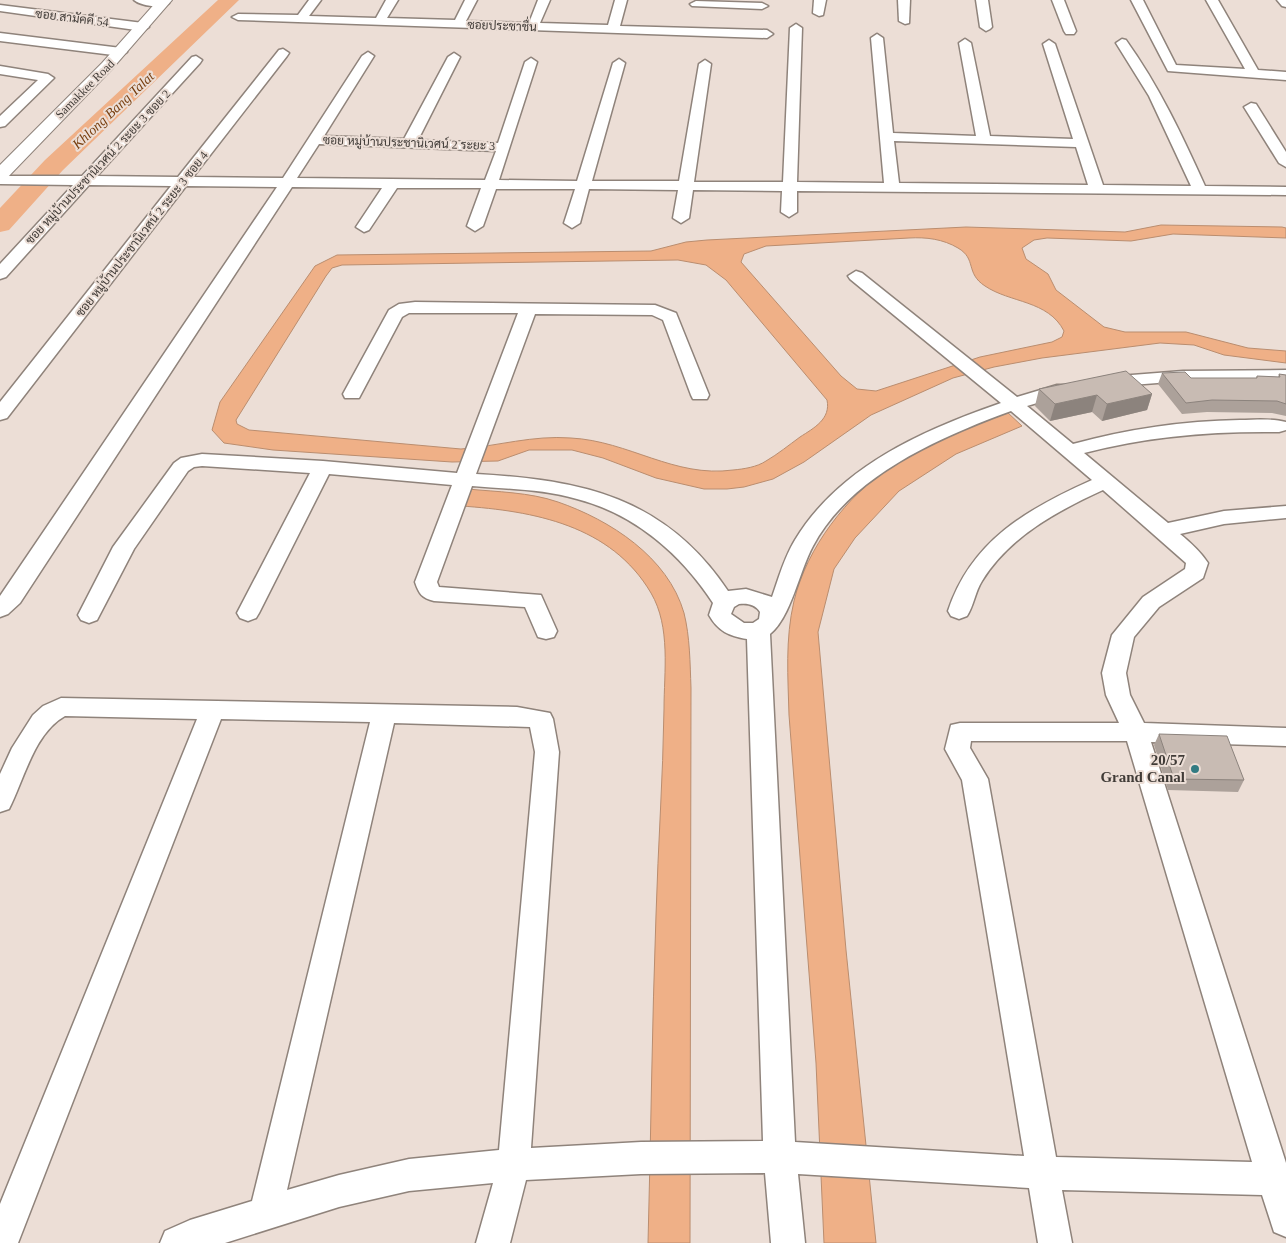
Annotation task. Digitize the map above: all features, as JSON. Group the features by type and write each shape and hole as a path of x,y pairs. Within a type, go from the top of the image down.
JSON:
{"main road":[{"name":"Samakkee Road","path":"0,175 121,52 164,1"}],"street":[{"path":"140,0 164,1"},
{"path":"301,19 315,0"},
{"path":"379,22 392,0"},
{"path":"459,24 471,0"},
{"path":"533,27 544,0"},
{"path":"613,29 621,0"},
{"path":"819,13 820,0"},
{"path":"904,0 905,21"},
{"path":"982,0 986,26"},
{"path":"1058,0 1070,31"},
{"path":"1138,0 1172,68 1286,76"},
{"path":"1212,0 1254,74"},
{"path":"1283,0 1286,4"},
{"path":"694,14 762,6"},
{"name":"ซอย สามัคคี 54","path":"0,8 143,27"},
{"name":"ซอยประชาชื่น","path":"238,17 613,29 694,14 767,34"},
{"path":"790,212 796,28"},
{"path":"0,37 121,52"},
{"path":"877,38 892,188"},
{"path":"965,43 984,139"},
{"path":"1122,43 1140,67 1156,96 1200,190"},
{"path":"1048,44 1096,190"},
{"name":"ซอย หมู่บ้านประชานิเวศน์ 2 ระยะ 3 ซอย 4","path":"0,414 184,182 284,52"},
{"path":"0,609 12,598 287,183 368,56"},
{"path":"409,143 454,57"},
{"name":"ซอย หมู่บ้านประชานิเวศน์ 2 ระยะ 3 ซอย 2","path":"0,274 196,60"},
{"path":"475,226 504,147 531,62"},
{"path":"572,223 619,63"},
{"path":"681,218 705,64"},
{"path":"0,70 48,78 0,123"},
{"path":"1251,106 1286,163"},
{"path":"887,137 1081,143"},
{"name":"ซอย หมู่บ้านประชานิเวศน์ 2 ระยะ 3","path":"313,140 504,147"},
{"path":"0,180 391,185 1286,191"},
{"path":"364,227 391,185"},
{"path":"856,276 954,358 1014,404 1191,554 1197,563 1195,573 1151,602 1122,635 1114,673 1118,695 1136,732 1280,1178 1286,1220"},
{"path":"352,394 395,314 399,310 415,307 647,310 661,313 670,317 700,394"},
{"path":"528,309 426,582 429,591 448,596 532,600 546,631"},
{"path":"788,1243 780,1157 765,621 768,604 758,598 746,596 734,597 724,603 720,615 730,626 747,631 765,621 783,599 798,555 812,530 846,492 879,466 925,438 963,422 1059,390 1087,385 1182,376 1286,375"},
{"path":"1069,451 1130,436 1195,427 1279,426"},
{"path":"89,615 124,547 181,467 188,462 202,460 323,468 468,472 572,492 620,507 662,533 698,564 724,603"},
{"path":"248,613 323,468"},
{"path":"959,611 969,584 980,567 1019,528 1066,498 1105,482"},
{"path":"1163,532 1188,523 1216,518 1286,512"},
{"path":"0,802 40,722 53,709 70,706 518,716 541,719 547,752 514,1165 493,1243"},
{"path":"1,1243 212,710"},
{"path":"265,1215 384,714"},
{"path":"1056,1243 975,779 958,749 960,732 1136,732 1286,737"},
{"path":"177,1243 190,1237 339,1191 409,1175 514,1165 641,1158 780,1157 1043,1173 1280,1178"}],"shaded area":[{"path":"1161,225 1286,228 1286,238 1173,234 1131,241 1047,238 1034,240 1022,248 1026,259 1048,274 1056,290 1104,327 1125,332 1186,332 1248,348 1286,351 1286,363 1224,355 1194,345 1160,343 1042,358 994,367 953,378 871,415 804,462 773,479 744,487 727,489 704,489 656,478 603,458 572,450 529,450 498,461 452,462 273,450 224,443 212,430 220,402 315,266 337,255 651,251 686,242 707,240 966,227 1125,232","holes":["909,238 934,239 958,248 964,252 970,261 975,276 979,281 995,292 1028,303 1048,313 1064,331 1062,337 1052,342 980,357 876,391 857,389 841,376 741,262 744,254 766,246","678,260 706,265 726,280 827,400 828,407 824,418 820,422 759,465 733,470 711,471 691,469 612,445 571,438 529,439 461,449 249,430 237,424 236,420 332,268 342,265"]},
{"path":"1007,412 1022,426 956,454 899,491 855,538 834,569 818,632 846,950 876,1243 824,1243 816,1063 789,715 788,644 794,601 808,561 819,542 845,507 875,478 905,456 919,449 948,435"},
{"path":"468,489 536,496 558,502 597,519 634,543 651,558 665,575 676,593 684,613 689,641 691,688 690,1243 648,1243 665,665 664,635 657,606 651,593 634,570 615,551 593,537 543,518 516,512 461,506"}],"building":[{"path":"1126,371 1152,394 1107,404 1097,395 1055,404 1039,389"},
{"path":"1185,372 1191,378 1257,378 1257,376 1280,377 1279,374 1286,375 1286,404 1277,401 1212,400 1186,403 1162,373"},
{"name":"20/57 Grand Canal","path":"1159,734 1227,736 1244,780 1174,779"}],"waterway":[{"name":"Khlong Bang Talat","path":"0,224 54,165 229,0"}],"place":[{"name":"20/57 Grand Canal","path":"1195,769"}]}
